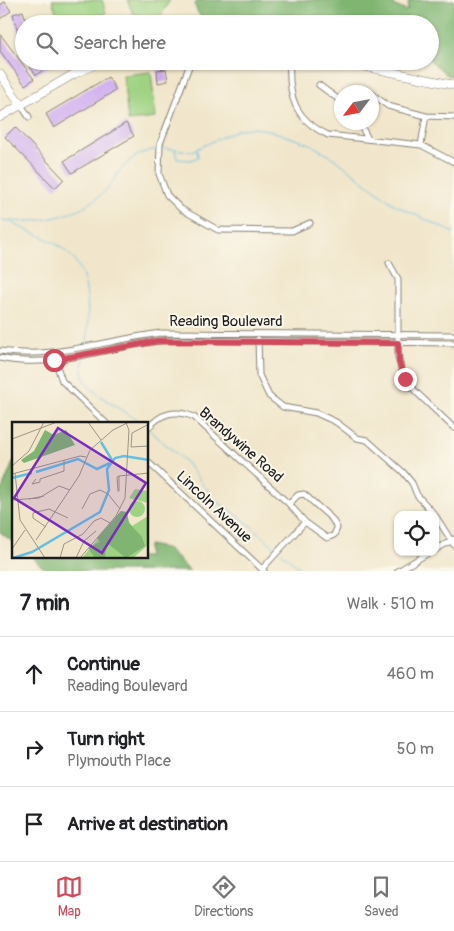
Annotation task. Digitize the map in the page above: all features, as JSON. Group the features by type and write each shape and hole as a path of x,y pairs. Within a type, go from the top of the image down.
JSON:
{"street":[{"path":"0,117 83,70"},
{"path":"188,70 160,144 159,174 167,195 181,209 218,230 292,231 310,223"},
{"path":"290,70 289,84 295,106 314,128 328,134 421,145 454,162"},
{"path":"382,70 454,85"},
{"path":"0,74 29,117"},
{"path":"319,85 334,96"},
{"path":"379,99 388,106 415,111 426,116 454,117"},
{"path":"421,145 426,116"},
{"path":"363,130 368,139"},
{"path":"389,264 398,279 397,334 399,362 405,379 454,428"},
{"name":"Reading Boulevard","path":"0,351 20,353 52,352 127,337 162,333 454,335"},
{"path":"258,333 259,375 269,396 290,410 328,418 357,438 367,440 403,472 412,483 417,495 431,511"},
{"name":"Reading Boulevard","path":"0,358 19,361 54,360 158,341 454,343"},
{"path":"52,352 62,381 104,422"},
{"name":"Brandywine Road","path":"149,427 159,417 169,413 184,413 194,417 289,504 305,522 326,538 334,535 337,528 332,519 304,494 298,495 289,504"},
{"name":"Lincoln Avenue","path":"149,463 263,570"},
{"path":"439,521 453,542 439,548"},
{"path":"263,570 305,522"},
{"path":"398,571 423,556"}],"green space":[{"path":"52,0 102,0 106,13 99,15 57,15"},
{"path":"127,0 170,0 161,15 134,15"},
{"path":"198,0 394,0 393,5 407,11 409,0 454,0 454,77 447,75 439,68 439,15 200,15 195,4"},
{"path":"151,72 156,118 128,121 123,75"},
{"path":"12,465 12,541 0,532 0,494"},
{"path":"149,545 166,548 190,571 47,571 33,558 149,558"}],"building":[{"path":"5,2 11,11 0,19 0,5"},
{"path":"23,11 24,15 15,15 15,21 13,14"},
{"path":"0,34 15,54 15,70 27,70 34,79 25,85 0,51"},
{"path":"32,70 44,70 36,75"},
{"path":"157,70 166,70 168,81 158,83"},
{"path":"108,77 116,90 54,128 46,114"},
{"path":"126,123 134,136 72,173 64,161"},
{"path":"15,127 64,179 55,188 5,137"}],"waterway":[{"path":"162,148 192,151 239,129 269,130 310,144 335,159 395,205 454,233"},
{"path":"0,220 43,220 72,212 97,198 130,161 140,154 158,149"},
{"path":"175,150 177,159 191,160 198,157 197,150"},
{"path":"12,223 64,249 77,264 82,274 87,298 87,345"},
{"path":"84,357 82,374 87,383 100,396 139,422"},
{"path":"149,430 186,462 214,499 244,520 278,550"},
{"path":"281,552 303,571"}],"route":[{"path":"54,360 158,341 398,343 399,362 405,379"}]}
